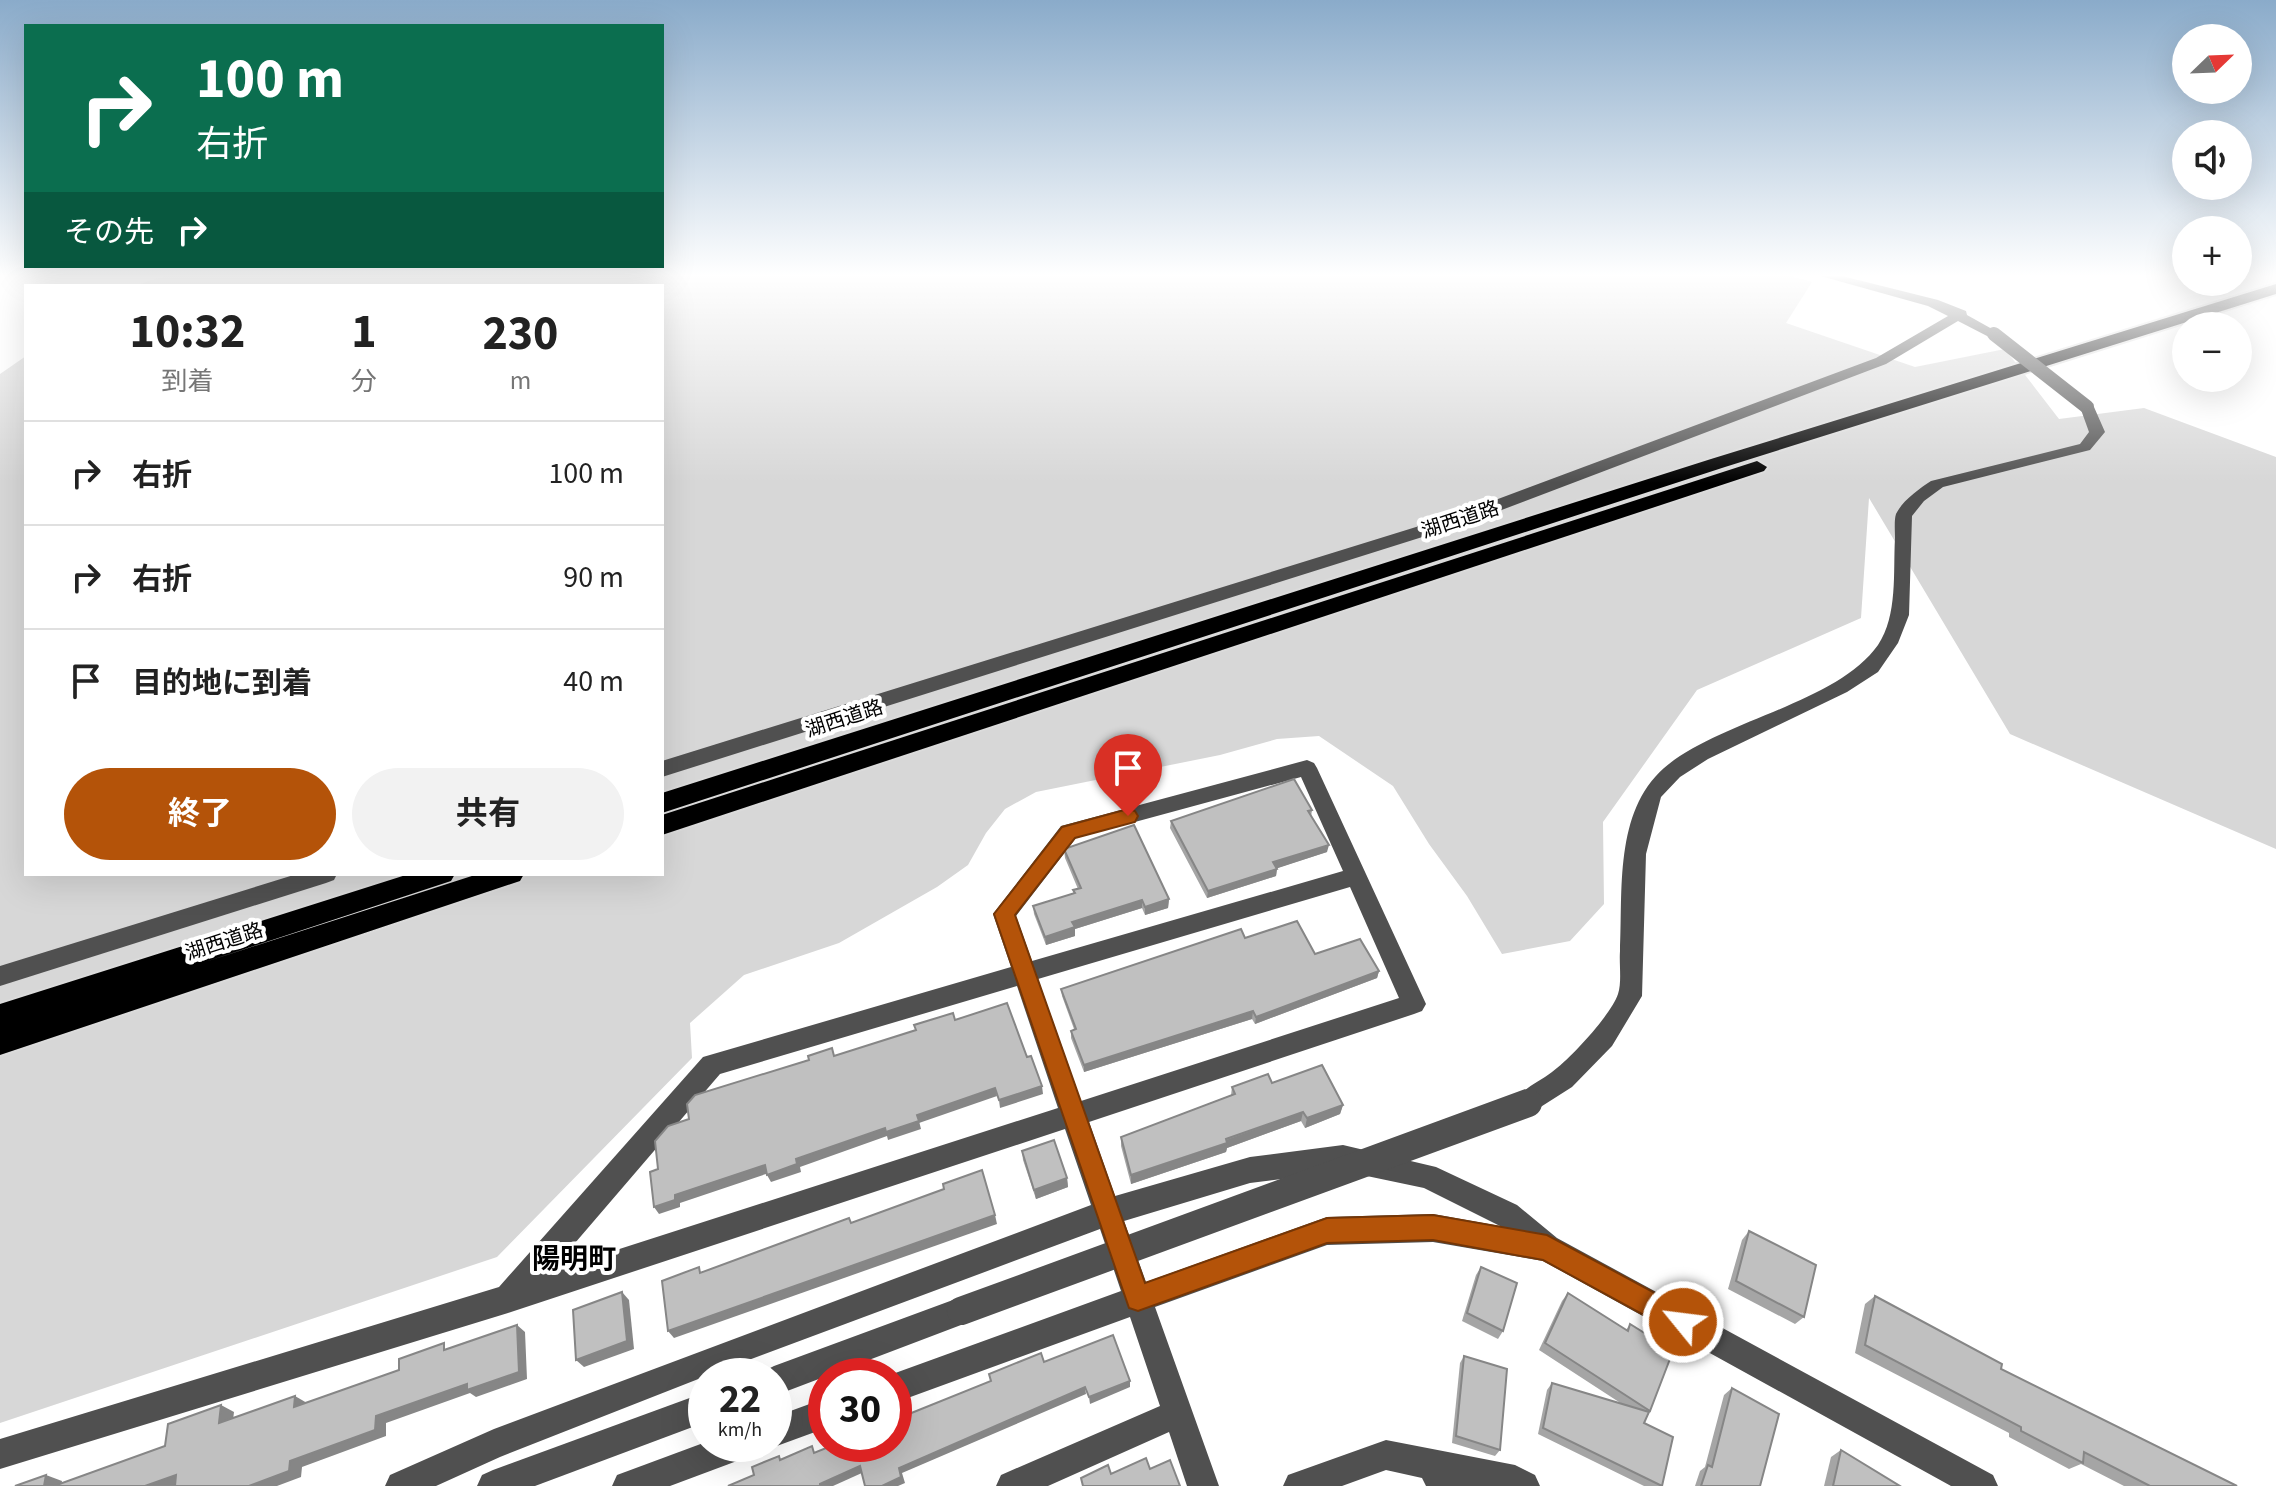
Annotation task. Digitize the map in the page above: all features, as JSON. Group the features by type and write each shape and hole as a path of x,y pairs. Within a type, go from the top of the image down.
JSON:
{"highway":[{"name":"湖西道路","path":"664,802 1748,453 2098,344"},
{"path":"664,824 2139,344"},
{"name":"湖西道路","path":"0,1017 436,876"},
{"name":"湖西道路","path":"0,1042 505,876"}],"street":[{"path":"664,768 1464,518 1881,361 1909,344"},
{"path":"792,1374 1528,1103 1563,1079 1603,1038 1630,996 1635,854 1641,823 1652,793 1673,772 1701,754 1817,699 1871,667 1889,643 1900,615 1904,515 1918,498 1937,484 2085,447 2097,432 2087,407 2007,344"},
{"path":"0,1454 508,1299 1073,1113 1414,1004 1307,768 1069,832 1004,914 1073,1113 1138,1298 1203,1486"},
{"path":"0,976 320,876"},
{"path":"508,1299 712,1065 1357,876"},
{"path":"401,1486 494,1444 1108,1212 1250,1170 1343,1158 1427,1176 1507,1214 1547,1248 1982,1486"},
{"path":"912,1381 1327,1231 1433,1228 1547,1248"},
{"path":"1012,1486 1178,1413"},
{"path":"493,1486 688,1414"},
{"path":"1299,1486 1386,1455 1436,1475 1515,1481 1524,1486"},
{"path":"628,1486 693,1462"}],"shaded area":[{"path":"664,344 1849,344 1915,367 2005,349 2059,419 2144,408 2276,457 2276,849 2010,734 1869,498 1861,618 1697,690 1603,822 1604,904 1570,941 1502,954 1393,786 1319,736 1277,739 1220,755 1036,792 1005,809 986,833 968,865 937,887 839,943 744,975 690,1023 692,1058 497,1257 0,1423 0,374 24,357 24,876 664,876"}],"building":[{"path":"1294,779 1312,810 1308,811 1329,845 1273,862 1277,869 1208,891 1171,821"},
{"path":"1134,825 1169,899 1145,907 1142,900 1072,922 1075,927 1045,937 1033,906 1075,893 1073,890 1081,888 1064,849"},
{"path":"1297,921 1315,954 1360,939 1379,971 1256,1017 1253,1011 1084,1065 1071,1031 1076,1029 1061,989 1241,929 1245,938"},
{"path":"1007,1003 1027,1057 1031,1056 1042,1086 999,1100 995,1088 917,1115 919,1121 886,1132 885,1128 796,1159 797,1164 767,1175 765,1165 675,1195 675,1200 654,1207 650,1172 658,1169 655,1141 668,1126 689,1119 687,1104 695,1095 809,1060 808,1056 832,1048 834,1056 916,1030 914,1025 953,1013 955,1020"},
{"path":"1322,1065 1343,1105 1307,1118 1303,1112 1226,1139 1227,1143 1131,1175 1121,1137 1235,1094 1232,1087 1268,1074 1272,1083"},
{"path":"1054,1140 1067,1178 1034,1190 1022,1151"},
{"path":"982,1170 995,1215 668,1331 662,1281 699,1267 700,1273 849,1218 851,1223 944,1189 943,1184"},
{"path":"1749,1231 1816,1265 1804,1317 1736,1281"},
{"path":"1481,1267 1517,1283 1503,1331 1467,1313"},
{"path":"622,1292 627,1341 576,1360 573,1310"},
{"path":"1568,1293 1628,1331 1630,1324 1673,1351 1650,1411 1545,1343"},
{"path":"1875,1296 2002,1364 2001,1369 2237,1486 2150,1486 2084,1452 2083,1463 2021,1431 2021,1427 1865,1345"},
{"path":"517,1325 519,1372 467,1390 467,1384 376,1416 375,1430 290,1461 289,1471 249,1486 175,1486 176,1475 145,1486 54,1486 165,1446 168,1424 221,1405 219,1423 295,1396 294,1407 399,1370 399,1359 444,1343 444,1350"},
{"path":"1113,1335 1130,1381 1089,1397 1085,1387 899,1468 901,1477 882,1486 865,1486 860,1466 820,1486 728,1486 754,1475 752,1467 764,1462 792,1462 792,1455 808,1448 808,1462 912,1462 912,1413 991,1381 989,1374 1041,1353 1044,1362"},
{"path":"1464,1356 1507,1369 1500,1450 1456,1436"},
{"path":"1552,1383 1649,1412 1644,1423 1673,1437 1662,1486 1543,1428"},
{"path":"1732,1388 1779,1414 1760,1486 1701,1486 1708,1465 1712,1467"},
{"path":"1841,1450 1900,1486 1833,1486"},
{"path":"1146,1458 1150,1469 1170,1460 1180,1486 1083,1486 1081,1478 1108,1465 1111,1474"},
{"path":"46,1475 44,1486 15,1486"}],"district":[{"name":"陽明町","path":"574,1258"}],"route":[{"path":"1128,816 1069,832 1004,914 1138,1298 1327,1231 1433,1228 1547,1248 1683,1322"}]}
